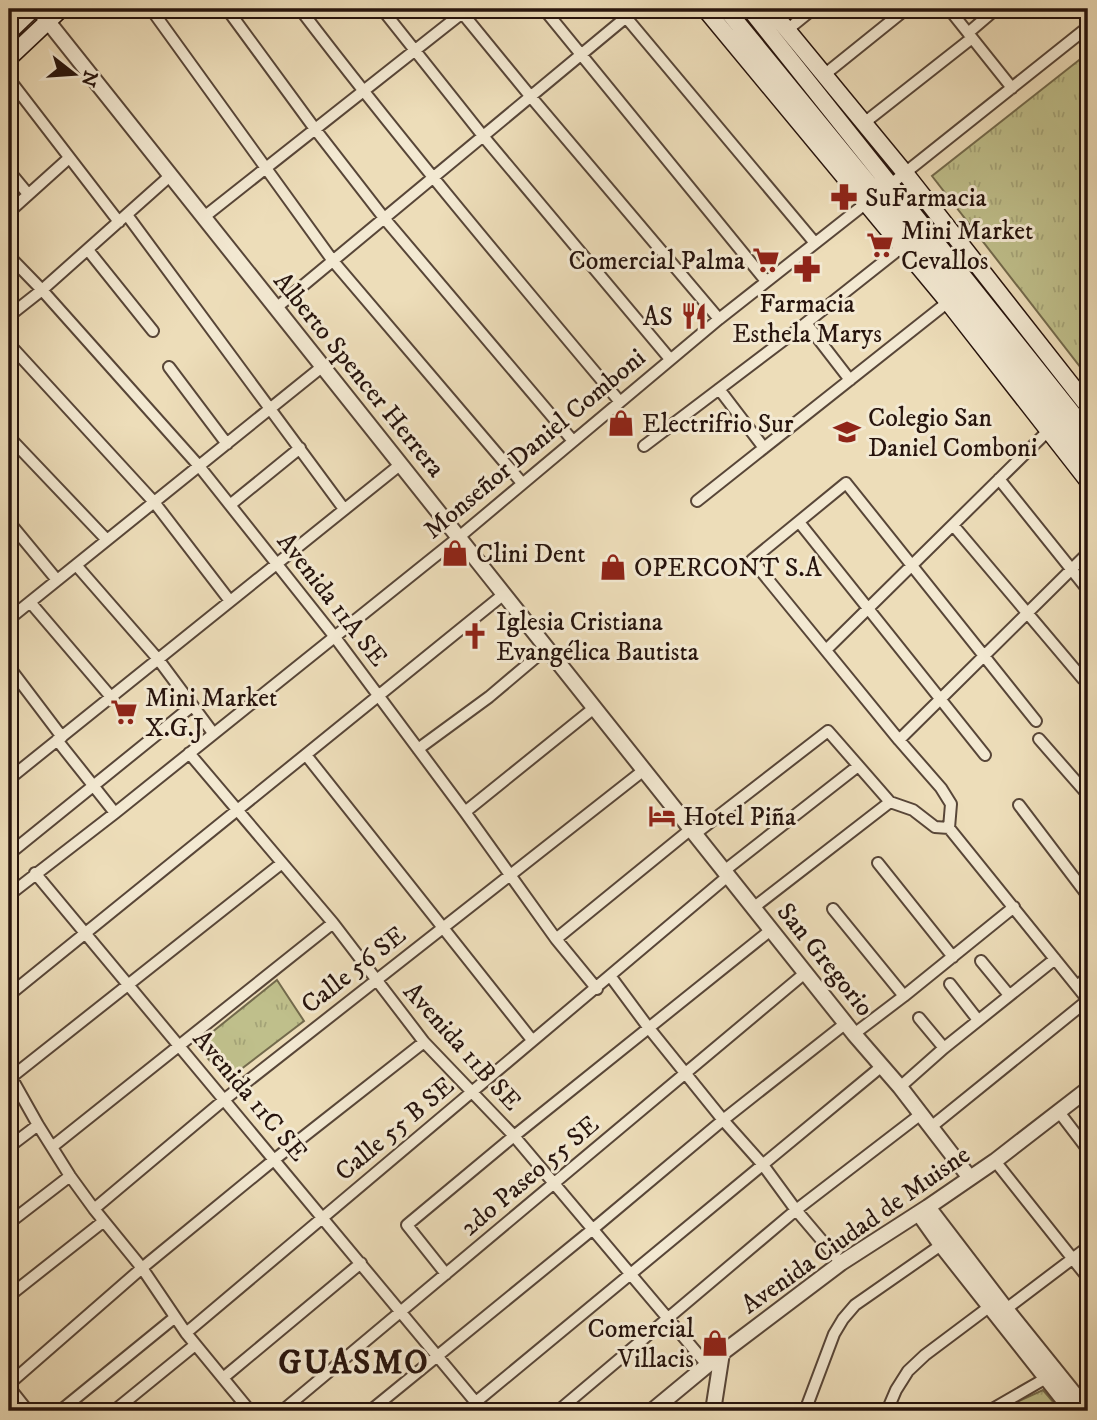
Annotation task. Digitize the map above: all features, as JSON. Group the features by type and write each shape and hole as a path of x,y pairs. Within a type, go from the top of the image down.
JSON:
{"main road":[{"path":"9,32 33,9"},
{"path":"9,58 43,15 61,9"},
{"path":"705,9 878,194 1087,428"},
{"path":"726,9 878,194 1088,458"},
{"path":"750,9 878,194 902,247 1088,481"},
{"path":"770,9 905,173 1088,406"}],"street":[{"path":"151,9 332,261 522,483"},
{"path":"227,9 384,218 573,441"},
{"path":"300,9 433,178 620,402"},
{"path":"382,9 483,136 670,359"},
{"path":"276,308 581,55 622,13 636,9"},
{"path":"787,30 813,9"},
{"path":"824,75 906,9"},
{"path":"949,9 1012,88"},
{"path":"864,123 970,36 996,9"},
{"path":"204,217 463,10 531,97 719,318"},
{"path":"622,13 815,243"},
{"path":"548,14 766,281"},
{"name":"Alberto Spencer Herrera","path":"43,15 644,770"},
{"name":"Monseñor Daniel Comboni","path":"9,895 459,537 719,318 1088,27"},
{"path":"9,79 69,158 123,218 344,509"},
{"path":"9,212 69,158"},
{"path":"9,171 28,194"},
{"path":"9,316 171,175"},
{"path":"644,446 902,247"},
{"path":"88,250 153,331"},
{"name":"Avenida 11A SE","path":"9,256 199,466 277,563 379,696 556,939 597,989"},
{"path":"697,501 948,302"},
{"path":"806,323 850,380"},
{"path":"9,344 154,502 230,601"},
{"path":"10,615 30,602 323,366"},
{"path":"169,367 227,444"},
{"path":"719,389 764,447"},
{"path":"826,650 1049,430"},
{"path":"9,437 107,540"},
{"path":"230,505 300,448"},
{"path":"11,773 59,739 401,464"},
{"path":"999,479 1088,590"},
{"path":"931,1127 1088,1000 949,828 951,804 942,788 752,560 846,482 1037,721"},
{"path":"9,522 57,580"},
{"path":"799,522 985,755"},
{"path":"953,525 1083,679"},
{"path":"900,740 1088,553"},
{"path":"76,565 158,659 212,733"},
{"path":"9,996 504,594"},
{"path":"30,602 111,697"},
{"path":"418,749 489,697 547,648"},
{"path":"9,667 115,813"},
{"path":"9,854 192,706"},
{"path":"465,812 594,708"},
{"path":"556,939 828,731 890,802 913,810 935,827 949,828"},
{"path":"1039,739 1088,795"},
{"name":"Avenida 11B SE","path":"189,753 333,923 424,1042 514,1136 708,1366"},
{"path":"306,755 533,1040"},
{"name":"Calle 55 B SE","path":"186,1333 597,989 726,873 858,766"},
{"name":"San Gregorio","path":"644,770 805,973 900,1087 970,1178"},
{"name":"Calle 56 SE","path":"94,1209 225,1099 644,770"},
{"path":"753,908 890,802"},
{"path":"1019,805 1088,897"},
{"path":"247,1410 174,1318 142,1268 70,1176 10,1078 282,863"},
{"path":"878,863 953,957"},
{"name":"Avenida 11C SE","path":"36,873 480,1407"},
{"path":"370,1411 723,1120 850,1028 904,996 1014,907"},
{"path":"833,909 904,996"},
{"path":"52,1147 333,923"},
{"path":"446,1274 407,1225 772,929"},
{"path":"900,1087 1055,959"},
{"path":"981,961 1009,995"},
{"name":"2do Paseo 55 SE","path":"282,1411 805,973"},
{"path":"611,977 648,1027 841,1263"},
{"path":"1077,986 1088,977"},
{"path":"950,984 978,1020"},
{"path":"919,1018 944,1048"},
{"path":"28,1411 9,1386 142,1268 424,1042"},
{"path":"465,1411 480,1407 630,1273 882,1066"},
{"name":"Avenida Ciudad de Muisne","path":"652,1411 722,1353 841,1263 995,1161 1088,1089"},
{"path":"1059,1112 1088,1150"},
{"path":"558,1411 796,1210 921,1114"},
{"path":"9,1147 38,1125"},
{"path":"995,1161 1088,1278"},
{"path":"9,1223 70,1176"},
{"path":"923,1210 941,1245 1072,1411"},
{"path":"923,1210 1088,1411"},
{"path":"9,1296 104,1221"},
{"path":"805,1411 834,1334 849,1312 941,1245"},
{"path":"1006,1310 1088,1247"},
{"path":"223,1378 361,1263"},
{"path":"887,1411 908,1371 989,1307"},
{"path":"60,1411 174,1318"},
{"path":"114,1411 195,1345"},
{"path":"716,1411 722,1353"},
{"path":"989,1411 1041,1381"}],"green space":[{"path":"1088,53 1088,377 932,176"},
{"path":"277,980 304,1021 227,1080 196,1045"},
{"path":"1043,1390 1061,1411 999,1411 1002,1409"}],"place":[{"name":"SuFarmacia","path":"844,197"},
{"name":"Mini Market Cevallos","path":"880,245"},
{"name":"Comercial Palma","path":"766,260"},
{"name":"Farmacia Esthela Marys","path":"807,269"},
{"name":"AS","path":"694,316"},
{"name":"Electrifrio Sur","path":"621,423"},
{"name":"Colegio San Daniel Comboni","path":"847,432"},
{"name":"Clini Dent","path":"455,553"},
{"name":"OPERCONT S.A","path":"613,567"},
{"name":"Iglesia Cristiana Evangélica Bautista","path":"475,636"},
{"name":"Mini Market X.G.J","path":"124,712"},
{"name":"Hotel Piña","path":"662,816"},
{"name":"Comercial Villacis","path":"715,1343"}],"district":[{"name":"GUASMO","path":"354,1361"}]}
